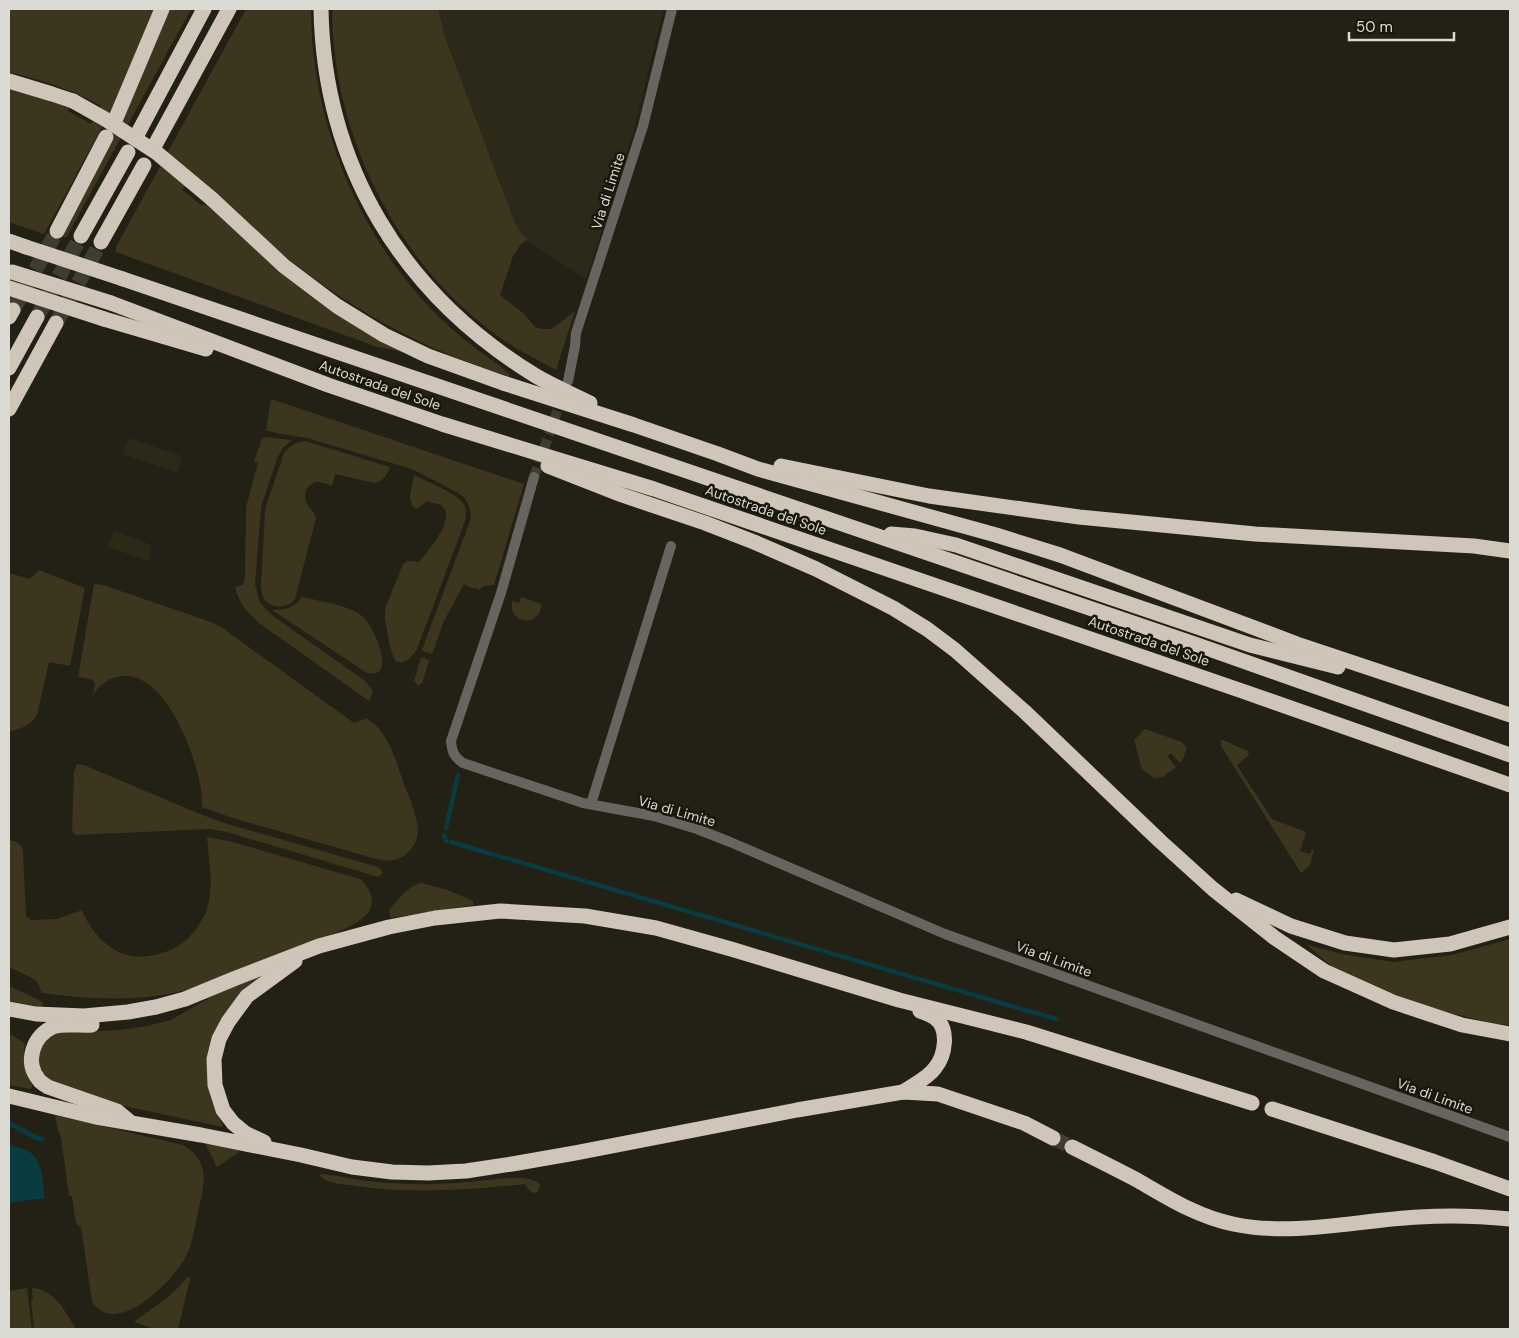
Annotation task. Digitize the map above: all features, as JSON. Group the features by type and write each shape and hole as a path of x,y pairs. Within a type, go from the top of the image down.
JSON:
{"highway":[{"path":"116,118 162,9"},
{"path":"138,133 204,9"},
{"path":"155,145 229,9"},
{"path":"321,9 324,63 338,125 360,185 374,213 397,250 441,303 473,332 504,355 537,377 634,425"},
{"path":"9,80 73,101 105,119 157,153 212,199 284,266 337,306 384,335 428,356 458,368 634,425 758,469 996,535 1060,555 1297,644 1510,715"},
{"path":"57,231 106,137"},
{"path":"81,236 128,152"},
{"path":"101,242 144,165"},
{"name":"Autostrada del Sole","path":"9,241 1183,640 1510,755"},
{"name":"Autostrada del Sole","path":"11,271 111,303 328,385 442,424 664,492 1235,688 1510,785"},
{"path":"9,288 328,385"},
{"path":"9,368 37,317"},
{"path":"9,409 56,324"},
{"path":"442,424 622,495 746,539 816,569 893,608 927,629 955,650 1024,711 1212,888 1275,938 1324,971 1393,1002 1462,1025 1510,1034"},
{"path":"718,454 929,496 1063,515 1170,527 1255,534 1474,546 1510,552"},
{"path":"850,526 886,534 915,536 956,545 1250,645 1446,694"},
{"path":"1212,888 1291,926 1344,943 1394,950 1450,944 1510,927"},
{"path":"9,1009 36,1014 84,1016 156,1007 184,999 319,946 390,926 435,918 500,911 585,916 656,928 899,1000 1026,1032 1252,1103"},
{"path":"301,1155 245,1133 222,1110 215,1086 214,1058 219,1039 228,1022 247,996 310,950"},
{"path":"133,1124 118,1111 60,1092 39,1081 34,1072 32,1060 32,1050 36,1040 44,1032 55,1026 115,1023 169,1013 213,988"},
{"path":"899,1000 936,1018 944,1036 942,1055 935,1069 903,1092"},
{"path":"9,1096 96,1117 201,1135 352,1167 428,1174 466,1171 566,1155 797,1110 903,1092 938,1094 1024,1123 1054,1138"},
{"path":"1272,1109 1435,1162 1510,1189"},
{"path":"1072,1147 1117,1169 1193,1212 1231,1224 1254,1228 1307,1228 1419,1216 1477,1216 1510,1219"}],"street":[{"name":"Via di Limite","path":"568,382 576,333 644,126 672,9"},
{"name":"Via di Limite","path":"534,478 501,592 451,741 454,757 463,763 583,803 654,816 697,829 945,934 1510,1137"},
{"path":"591,804 671,546"}],"shaded area":[{"path":"9,9 155,9 114,105 44,234 9,222 9,88 70,107 68,111 91,124 101,106 68,90 9,72"},
{"path":"169,9 191,9 66,238 61,236 120,121"},
{"path":"246,9 311,9 313,51 320,93 330,134 344,174 362,213 384,249 409,284 445,323 510,374 509,376 486,369 425,344 388,326 353,305 286,258 193,177 182,190 201,205 207,204 414,354 377,347 116,252 116,247"},
{"path":"332,9 438,9 446,40 515,223 523,236 528,239 521,244 513,256 500,295 523,313 535,327 541,329 550,329 575,311 556,370 508,343 482,324 449,294 420,260 394,223 372,183 355,141 342,98 335,53"},
{"path":"438,9 664,9 634,130 586,279 519,236 446,40"},
{"path":"271,399 524,484 494,585 484,586 479,590 464,584 444,621 432,654 422,650 470,521 470,509 467,502 458,493 412,469 307,438 266,430"},
{"path":"263,437 292,440 283,448 278,456 261,507 255,584 259,600 273,616 365,681 373,691 369,701 259,623 241,603 235,587 243,585 245,578 246,507 258,463 254,461"},
{"path":"129,438 182,456 177,472 123,455"},
{"path":"305,441 390,467 384,478 374,483 335,474 332,486 316,482 309,487 305,498 316,518 295,599 285,606 276,606 266,601 261,589 265,509 284,453 293,445"},
{"path":"414,475 448,491 459,499 465,506 466,518 417,649 408,660 399,662 395,661 390,647 385,609 403,564 407,561 419,562 434,543 446,519 446,512 439,504 427,501 417,509 412,506 410,497"},
{"path":"114,531 152,545 148,561 108,547"},
{"path":"39,570 85,588 70,666 49,662 37,715 28,725 9,732 9,573 30,579"},
{"path":"94,584 103,585 211,622 224,629 354,723 367,718 374,723 390,746 414,811 418,830 417,839 412,848 399,858 380,860 230,817 202,807 197,770 190,748 180,725 168,705 154,689 138,678 121,676 104,682 93,695 95,683 91,679 78,677"},
{"path":"302,596 341,606 362,616 372,630 381,651 381,669 376,673 367,673 272,610 290,608"},
{"path":"521,597 542,604 539,614 532,620 519,619 512,610 512,601 519,603"},
{"path":"421,657 429,661 422,683 418,686 414,681"},
{"path":"1145,729 1182,742 1187,748 1180,763 1171,753 1167,756 1176,767 1163,777 1154,778 1143,770 1141,766 1134,740"},
{"path":"1223,740 1248,751 1249,755 1237,765 1272,819 1306,832 1300,851 1310,854 1312,849 1314,850 1310,865 1301,873 1221,746 1221,741"},
{"path":"77,764 84,765 224,823 378,867 383,873 378,877 227,832 210,829 76,835 72,829 74,772"},
{"path":"207,837 229,841 360,879 370,891 372,901 369,911 353,925 230,976 193,988 155,996 98,998 42,993 36,980 9,967 9,840 18,843 23,850 26,916 31,920 57,919 82,910 95,933 109,946 123,954 143,956 162,953 180,945 192,933 205,914 211,886"},
{"path":"421,883 448,890 473,901 474,905 390,918 389,910 399,898 411,887"},
{"path":"1510,939 1510,1025 1495,1024 1431,1008 1392,993 1331,966 1307,945 1342,954 1393,962 1452,955"},
{"path":"257,977 260,979 237,998 210,1095 222,1127 110,1103 53,1084 44,1076 38,1062 40,1050 49,1038 58,1033 120,1030 171,1020 225,989"},
{"path":"9,986 39,1000 43,1005 40,1007 9,1001"},
{"path":"9,1034 25,1043 25,1070 32,1085 30,1089 9,1085"},
{"path":"55,1115 183,1145 192,1151 202,1165 203,1189 192,1241 184,1260 155,1293 128,1311 115,1314 103,1311 92,1302 81,1227 76,1224 72,1196 69,1196 61,1137"},
{"path":"205,1143 238,1149 239,1152 217,1167"},
{"path":"321,1174 367,1181 405,1184 443,1184 525,1178 540,1184 538,1192 535,1193 530,1191 525,1184 462,1189 398,1190 337,1184 324,1179 320,1176"},
{"path":"187,1277 190,1279 178,1329 155,1329 134,1322 169,1296"},
{"path":"27,1288 32,1329 9,1329 9,1291"},
{"path":"32,1288 47,1292 59,1302 76,1329 34,1329 31,1301 33,1301"}],"water":[{"path":"9,1145 26,1150 35,1157 42,1174 45,1198 9,1203"}],"waterway":[{"path":"446,828 458,775"},
{"path":"444,835 447,841"},
{"path":"451,842 1056,1019"},
{"path":"9,1123 42,1139"}],"tunnel":[{"path":"13,310 57,231"},
{"path":"37,317 81,236"},
{"path":"56,323 101,242"},
{"path":"534,477 562,397"},
{"path":"1053,1138 1072,1147"}]}
